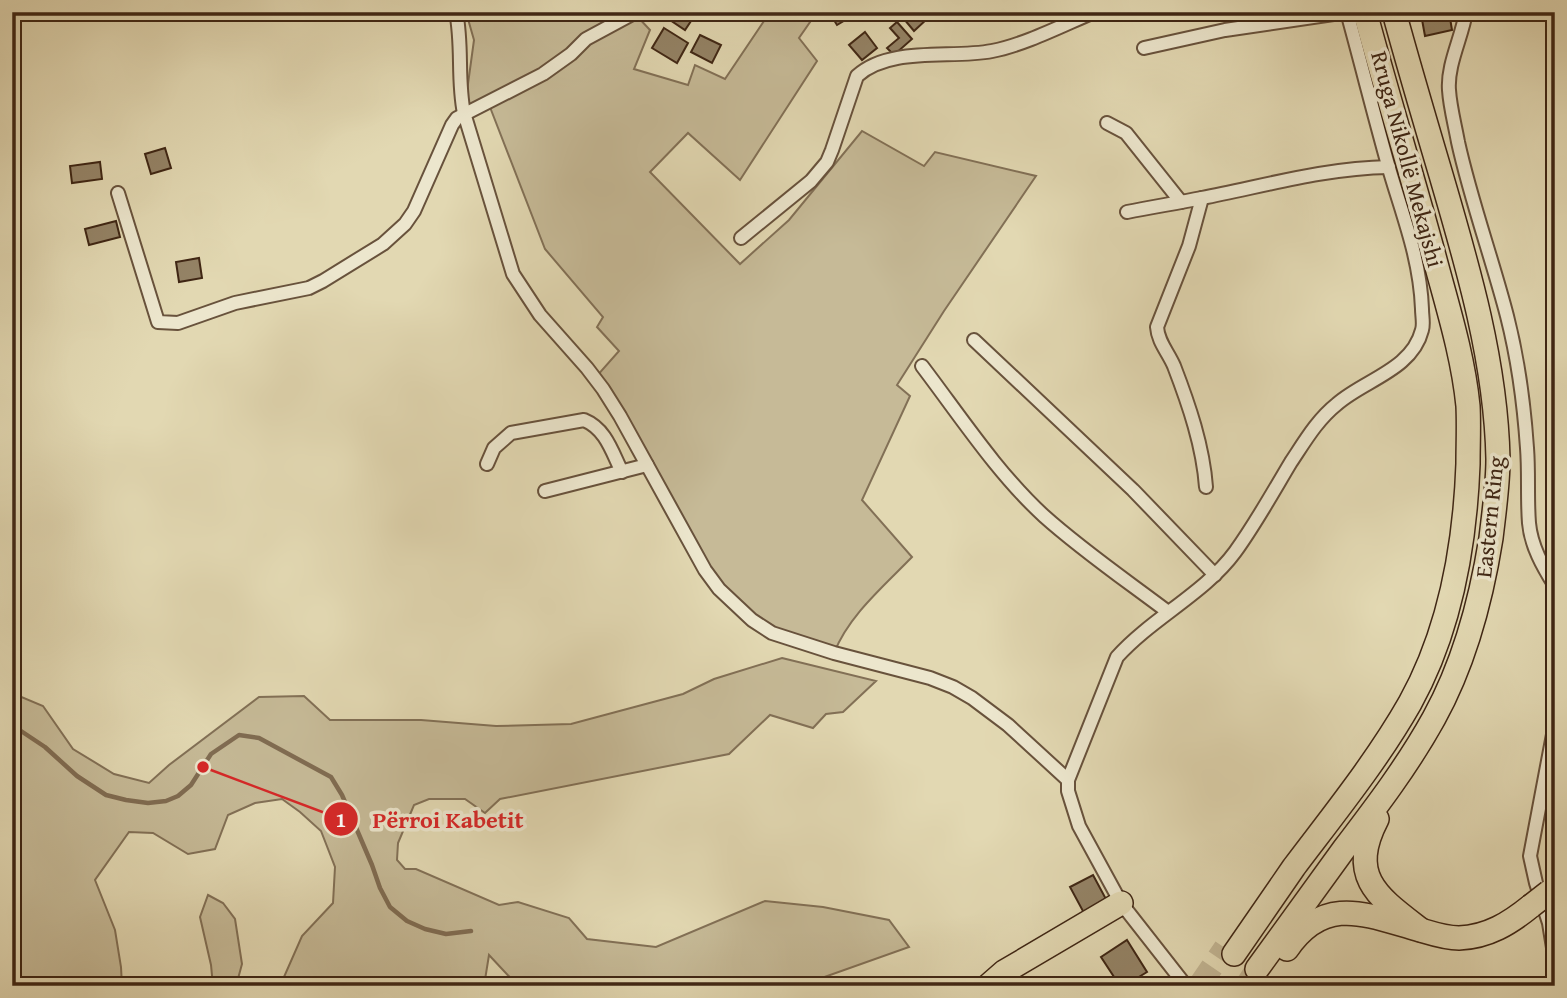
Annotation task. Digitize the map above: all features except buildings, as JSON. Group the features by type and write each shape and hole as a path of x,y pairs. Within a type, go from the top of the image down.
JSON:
{"highway":[{"name":"Eastern Ring","path":"1230,951 1260,918 1351,792 1409,704 1438,637 1460,556 1465,517 1468,406 1458,350 1414,182 1365,12"},
{"name":"Eastern Ring","path":"1394,12 1466,263 1491,378 1498,462 1494,513 1478,606 1450,686 1433,719 1390,787 1263,973 1304,928 1328,915 1365,915 1421,930"},
{"path":"1498,462 1502,478 1498,524 1479,623 1443,711 1385,804 1366,843 1366,866 1368,878 1388,906 1421,930 1435,935 1451,937 1483,934 1504,925 1545,895"},
{"path":"988,986 1004,972 1121,903"}],"street":[{"path":"456,12 460,39 461,101 513,274 540,316 599,383 712,580 761,626 785,638 930,678 953,687 1001,719 1068,780 1072,808 1079,826 1121,903 1186,986"},
{"path":"118,193 158,322 178,323 235,303 309,288 383,244 405,224 414,211 457,118 543,74 571,54 586,39 636,12"},
{"path":"741,238 811,181 827,162 857,76 865,69 875,63 912,56 992,51 1094,12"},
{"path":"1144,48 1225,30 1347,12"},
{"name":"Rruga Nikollë Mekajshi","path":"1068,780 1117,657 1215,575 1235,552 1310,432 1341,400 1390,370 1413,351 1423,329 1416,258 1347,12"},
{"path":"1466,12 1448,87 1452,114 1462,162 1508,319 1516,361 1527,449 1529,524 1532,540 1541,563 1555,586"},
{"path":"1107,123 1126,133 1181,202"},
{"path":"1128,212 1281,180 1367,167 1389,167"},
{"path":"1202,198 1189,246 1157,327 1158,335 1173,364 1200,443 1206,487"},
{"path":"974,340 1133,490 1215,575"},
{"path":"922,366 1010,481 1044,515 1168,612"},
{"path":"487,464 494,448 511,433 584,420 593,424 604,436 622,472"},
{"path":"545,491 647,465"},
{"path":"1554,954 1549,923 1530,856 1555,724"}],"shaded area":[{"path":"466,12 637,12 635,14 650,30 634,69 688,85 695,65 725,79 770,12 817,12 799,38 817,61 740,180 688,133 650,172 740,264 789,220 862,131 924,166 935,152 1036,176 897,385 910,396 862,500 912,557 858,614 834,653 785,638 719,589 595,378 619,351 597,327 603,317 545,249 488,102 464,113 474,40"},
{"path":"1547,344 1555,344 1555,467 1548,417"},
{"path":"782,658 876,681 843,712 826,714 813,728 770,715 729,754 500,799 485,813 465,799 429,799 414,805 398,843 397,860 405,869 416,869 499,905 518,902 569,918 587,939 656,947 765,901 823,907 889,920 909,947 793,986 518,986 489,955 484,986 280,986 302,936 333,903 335,867 321,831 282,799 255,803 228,815 215,849 188,854 153,833 129,832 95,880 115,930 122,986 12,986 12,693 43,706 73,749 114,774 149,783 259,697 304,696 330,720 421,720 496,726 571,724 683,694 714,679"},
{"path":"208,895 223,903 235,919 242,964 236,986 213,986 200,917"}],"waterway":[{"path":"12,725 106,795 148,803 166,801 178,796 191,785 211,754 239,735 259,738 331,777 342,795 390,907 407,921 425,929 446,934 471,931"}],"tunnel":[{"path":"1199,986 1225,948"},
{"path":"1246,986 1257,969"}],"place":[{"name":"Përroi Kabetit","path":"203,767"}]}
